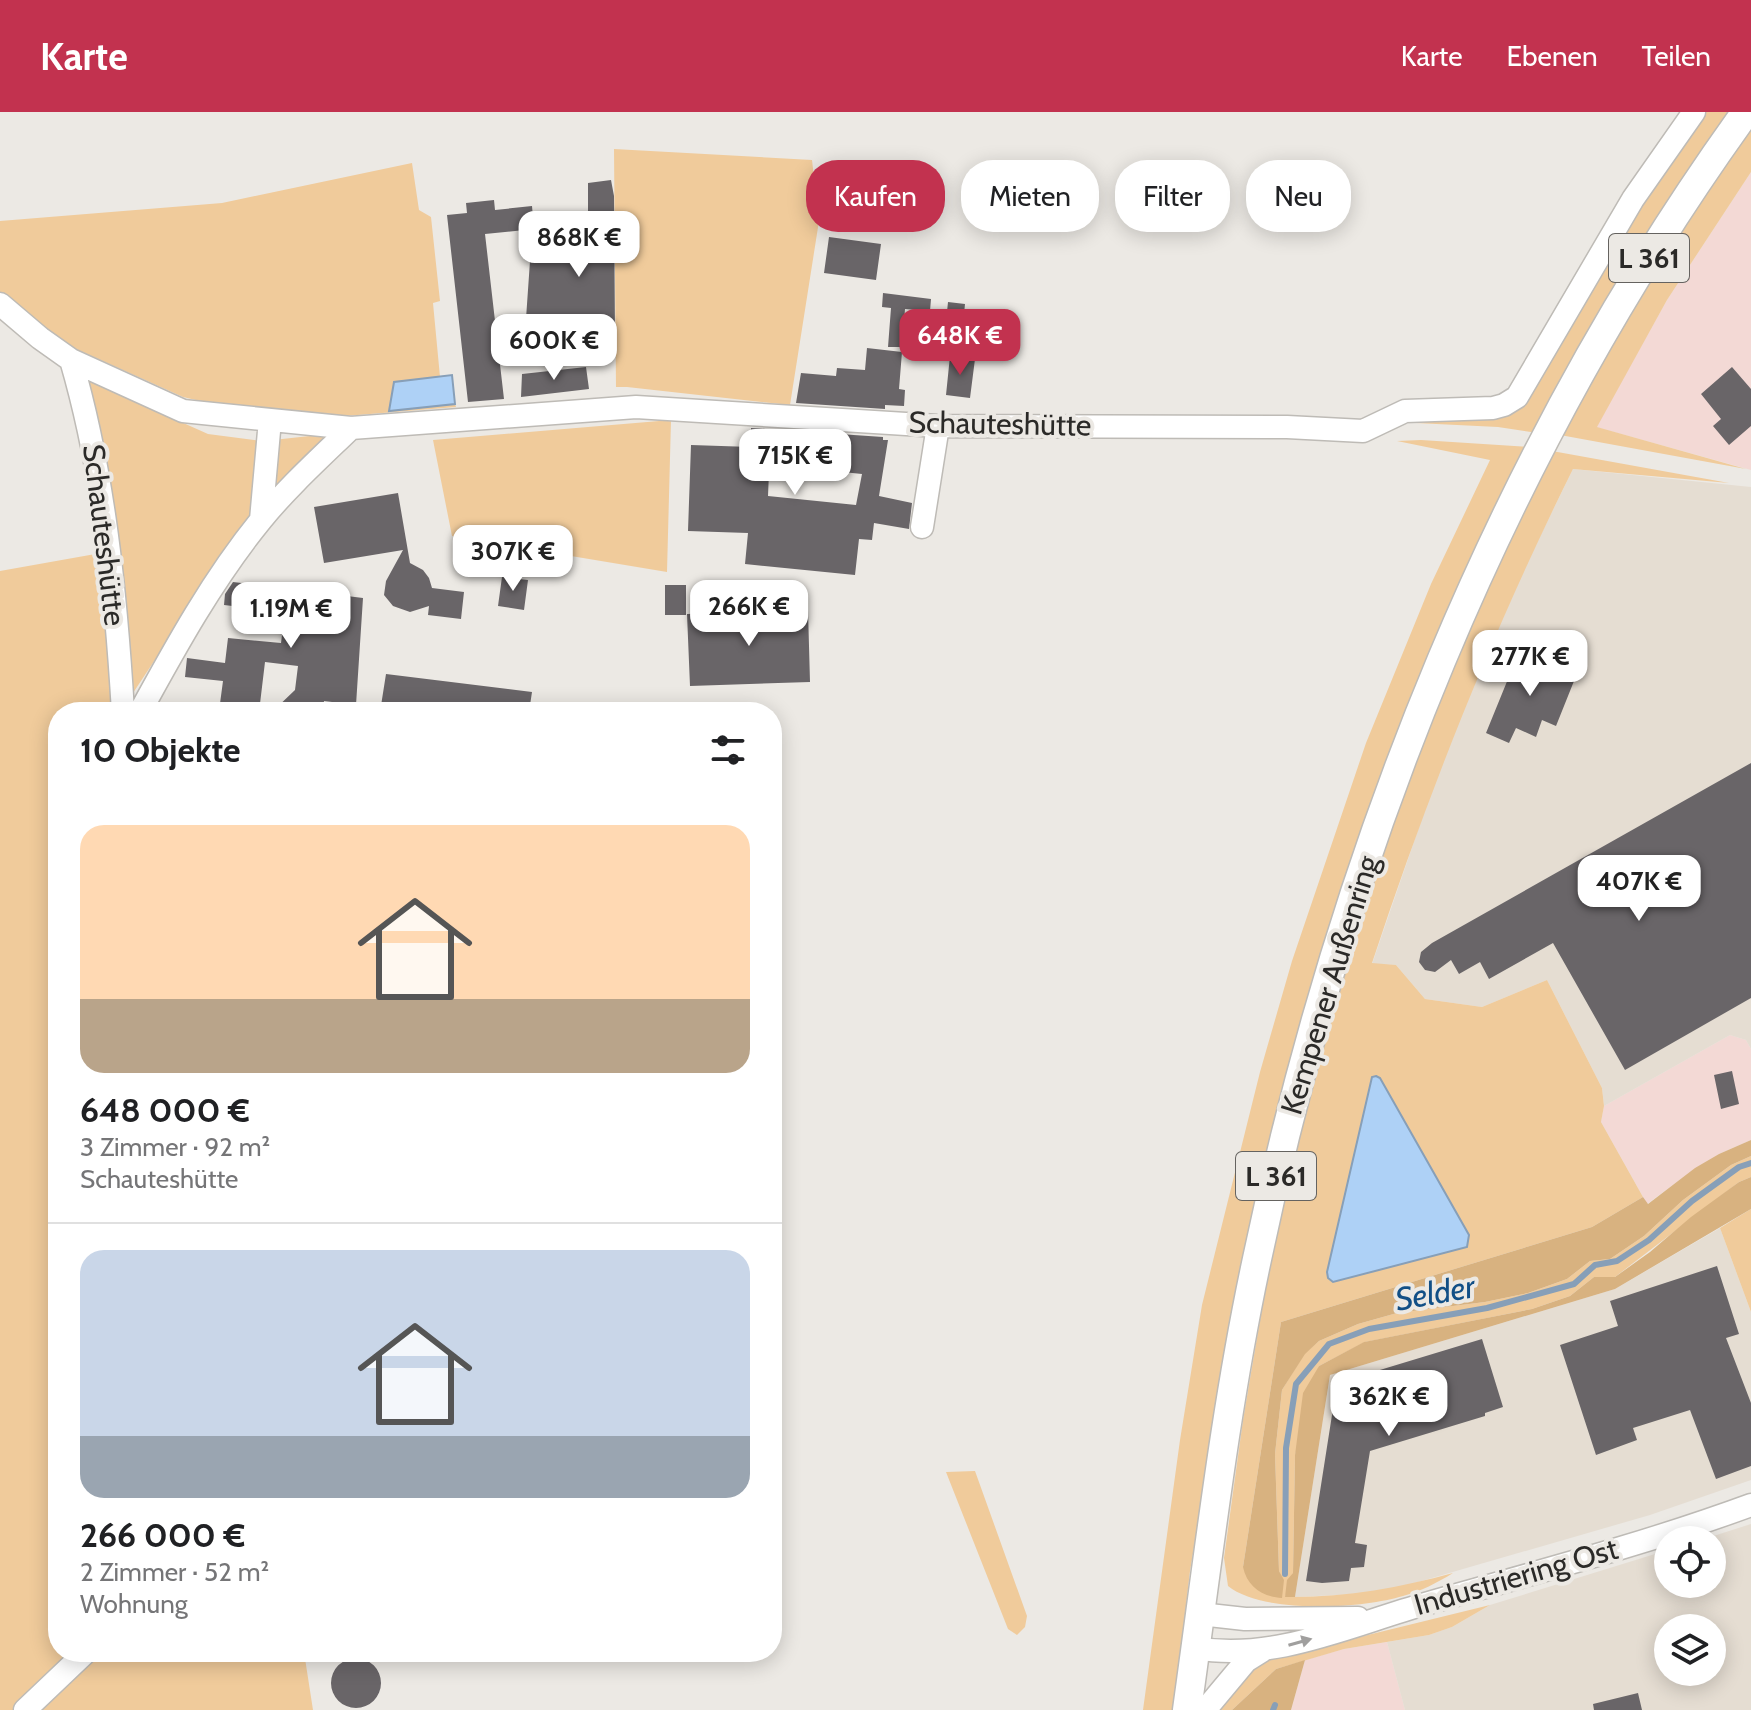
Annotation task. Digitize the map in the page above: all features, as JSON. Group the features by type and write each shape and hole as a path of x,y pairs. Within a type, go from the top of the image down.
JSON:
{"main road":[{"name":"Kempener Außenring","path":"1187,1710 1252,1286 1291,1110 1317,1014 1382,813 1406,746 1468,598 1526,474 1626,295 1700,176 1746,112"}],"street":[{"name":"Schauteshütte","path":"0,304 71,360 183,411 351,428 636,407 938,426 1287,427 1363,431 1405,411 1493,408 1517,397 1633,199 1694,112"},
{"name":"Schauteshütte","path":"71,360 89,420 121,666 123,702"},
{"path":"261,520 270,420"},
{"path":"922,527 938,426"},
{"path":"146,702 219,576 261,520 351,428"},
{"name":"Industriering Ost","path":"1195,1648 1223,1653 1263,1650 1555,1567 1751,1505"},
{"name":"Industriering Ost","path":"1200,1614 1245,1619 1372,1619"},
{"path":"1205,1710 1246,1661 1263,1650"},
{"path":"25,1710 75,1662"}],"shaded area":[{"path":"1701,112 1733,112 1538,433 1498,427 1416,423 1510,412"},
{"path":"1751,123 1751,172 1667,300 1597,427 1746,469 1560,435 1632,306"},
{"path":"614,149 812,160 806,160 806,232 817,232 790,405 616,387"},
{"path":"412,163 419,210 431,217 440,301 433,303 440,377 394,382 390,411 455,404 456,407 333,417 239,410 183,397 58,341 0,292 0,221 222,203"},
{"path":"1751,172 1751,470 1596,427 1667,300"},
{"path":"87,380 208,434 261,441 256,507 133,693"},
{"path":"671,420 667,572 452,536 433,440"},
{"path":"328,434 269,495 273,440"},
{"path":"1397,441 1531,447 1454,598 1430,657 1235,1307 1190,1571 1174,1710 1143,1710 1202,1305 1260,1072 1292,961 1366,743 1431,584 1490,460"},
{"path":"1552,451 1729,483 1573,469 1515,591 1464,713 1416,836 1372,963 1396,965 1425,999 1482,1007 1547,980 1602,1088 1604,1106 1601,1122 1643,1197 1592,1227 1281,1322 1243,1567 1283,1580 1279,1571 1275,1454 1282,1390 1304,1354 1319,1341 1358,1324 1397,1313 1485,1302 1528,1293 1567,1279 1590,1261 1610,1259 1644,1236 1683,1200 1731,1165 1751,1156 1751,1177 1739,1182 1615,1277 1594,1277 1570,1296 1532,1309 1365,1342 1319,1366 1295,1455 1293,1573 1285,1597 1370,1591 1453,1573 1410,1594 1363,1604 1313,1606 1264,1601 1228,1586 1224,1558 1243,1420 1278,1214 1342,963 1433,708"},
{"path":"1573,469 1751,487 1751,1049 1746,1040 1730,1035 1604,1106 1602,1088 1547,980 1482,1007 1425,999 1396,965 1372,964 1439,769 1527,563"},
{"path":"101,553 110,643 112,702 48,702 48,1662 67,1662 19,1710 0,1710 0,571"},
{"path":"1730,1035 1746,1040 1751,1049 1751,1140 1696,1168 1647,1204 1601,1122 1604,1106"},
{"path":"1751,1140 1751,1156 1731,1165 1683,1200 1644,1236 1610,1259 1590,1261 1567,1279 1528,1293 1485,1302 1397,1313 1358,1324 1319,1341 1305,1354 1282,1390 1275,1454 1279,1571 1284,1580 1282,1598 1268,1596 1252,1585 1243,1567 1281,1322 1592,1227 1643,1197 1648,1204 1695,1168"},
{"path":"1751,1177 1751,1209 1615,1289 1330,1375 1295,1597 1285,1597 1287,1580 1293,1573 1295,1455 1303,1393 1319,1366 1364,1342 1532,1309 1570,1296 1594,1277 1615,1277 1691,1217 1739,1182"},
{"path":"1751,1209 1751,1312 1720,1228"},
{"path":"1720,1228 1751,1312 1751,1480 1650,1515 1401,1587 1359,1594 1295,1597 1330,1375 1615,1289"},
{"path":"975,1471 1027,1616 1025,1627 1017,1635 1008,1629 946,1472"},
{"path":"1751,1524 1751,1710 1405,1710 1387,1642 1429,1635 1452,1627 1490,1605 1654,1554 1654,1598 1726,1598 1726,1532"},
{"path":"1490,1605 1452,1627 1429,1635 1344,1649 1276,1669 1232,1710 1219,1710 1235,1681 1266,1660"},
{"path":"1387,1642 1405,1710 1291,1710 1305,1660"},
{"path":"1305,1660 1291,1710 1232,1710 1276,1669"},
{"path":"87,1662 306,1662 313,1710 38,1710"}],"water":[{"path":"452,375 455,404 389,411 394,382"},
{"path":"1372,1077 1380,1078 1469,1235 1467,1247 1333,1282 1327,1272"}],"building":[{"path":"611,180 614,196 615,334 525,333 530,261 588,264 588,183"},
{"path":"494,200 495,210 532,206 534,229 485,234 504,399 468,402 447,215 467,213 466,203"},
{"path":"829,237 881,244 876,280 824,273"},
{"path":"883,293 931,299 930,311 905,309 902,347 888,347 891,308 882,307"},
{"path":"948,302 965,304 963,324 946,322"},
{"path":"867,348 902,352 899,389 905,390 904,406 885,405 885,409 796,403 801,373 836,376 837,368 865,370"},
{"path":"950,356 975,359 970,398 946,395"},
{"path":"586,367 589,389 521,397 522,374"},
{"path":"1732,367 1751,389 1751,426 1729,445 1713,426 1721,419 1701,394"},
{"path":"751,428 883,437 883,440 888,440 879,496 912,503 909,529 874,523 872,540 859,539 855,575 745,564 748,533 688,531 691,445 751,447","holes":["770,448 807,452 804,468 862,474 856,505 768,496"]},
{"path":"398,493 410,563 423,570 432,588 464,592 461,619 428,615 429,606 410,612 393,606 384,595 386,581 403,550 324,563 314,507"},
{"path":"502,577 528,580 524,610 498,606"},
{"path":"233,582 363,598 356,702 282,702 295,690 298,666 265,662 260,702 220,702 223,681 185,677 187,658 225,663 228,638 281,643 285,612 224,605 225,594"},
{"path":"665,585 686,585 686,615 665,615"},
{"path":"808,610 810,682 690,686 687,614"},
{"path":"1519,652 1576,676 1556,726 1542,720 1536,737 1516,728 1509,743 1486,733"},
{"path":"386,674 532,692 530,702 382,702"},
{"path":"1751,763 1751,998 1625,1070 1553,943 1489,979 1480,962 1459,974 1451,960 1435,972 1425,970 1419,962 1421,952 1432,943"},
{"path":"1732,1071 1739,1104 1721,1109 1714,1075"},
{"path":"1717,1266 1739,1334 1726,1338 1751,1403 1751,1466 1716,1479 1690,1410 1633,1428 1637,1440 1596,1455 1560,1345 1618,1326 1610,1301"},
{"path":"1482,1339 1503,1407 1485,1413 1485,1416 1370,1451 1355,1543 1367,1545 1364,1567 1351,1568 1349,1581 1306,1581 1337,1383"},
{"path":"343,1662 369,1662 379,1673 379,1693 366,1706 346,1706 333,1693 333,1673"},
{"path":"1638,1693 1642,1710 1594,1710 1593,1704"}],"waterway":[{"name":"Selder","path":"1285,1574 1286,1448 1296,1384 1329,1344 1369,1329 1487,1308 1574,1284 1595,1265 1617,1261 1649,1240 1692,1201 1739,1167 1751,1163"},
{"name":"Selder","path":"1273,1710 1275,1705"}]}
